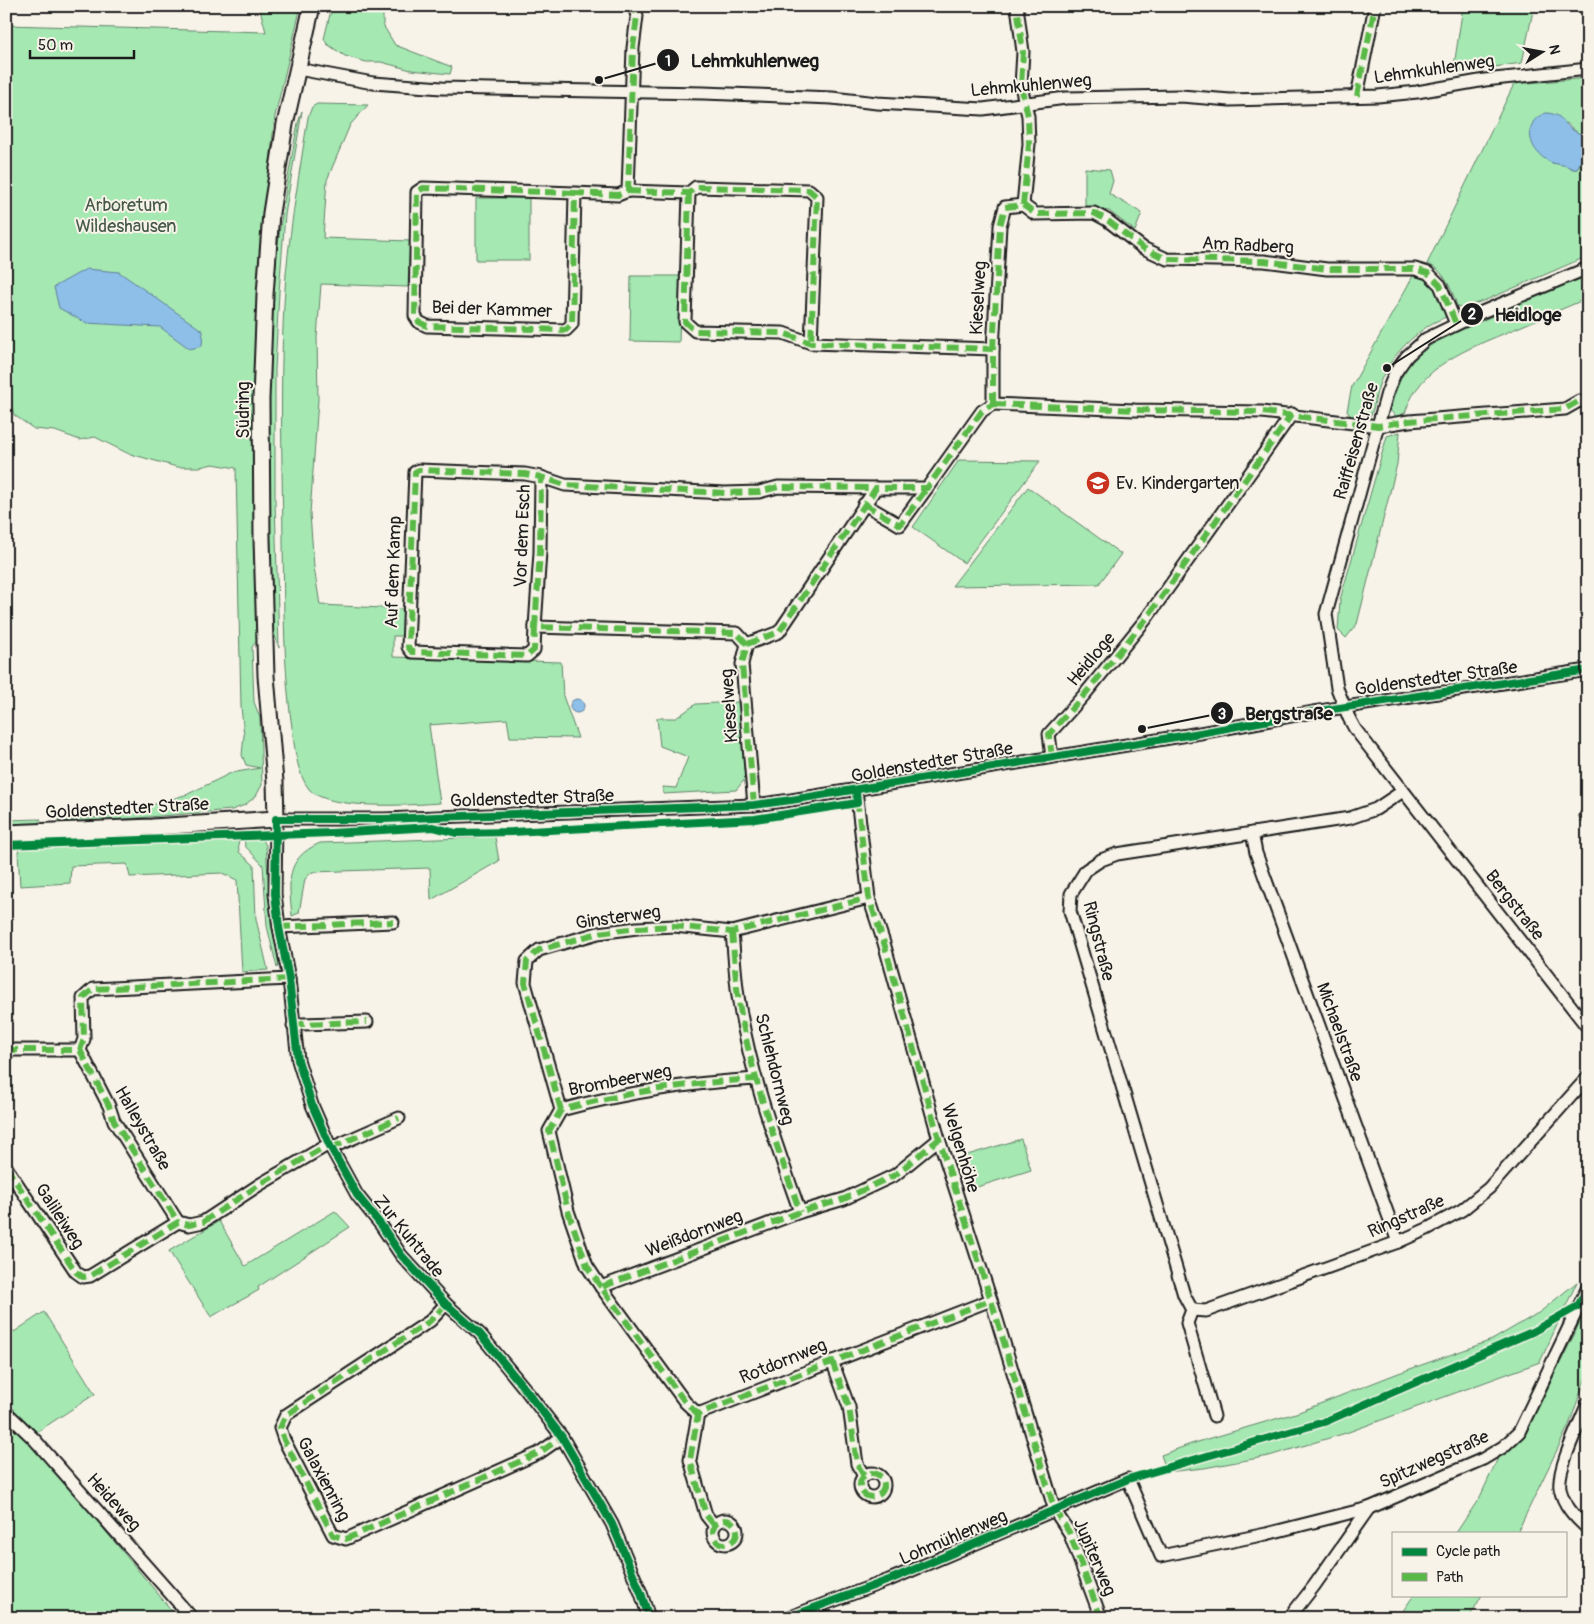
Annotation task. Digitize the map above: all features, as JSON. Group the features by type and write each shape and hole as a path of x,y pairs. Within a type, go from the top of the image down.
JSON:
{"main road":[{"name":"Südring","path":"276,819 275,782 266,676 262,539 261,399 265,295 271,213 285,124 312,6"},
{"name":"Goldenstedter Straße","path":"6,833 152,827 276,819"}],"street":[{"path":"628,191 633,48 637,16 634,6"},
{"path":"1017,6 1022,52 1022,86 1028,116 1029,144 1023,205"},
{"path":"1357,96 1375,6"},
{"name":"Lehmkuhlenweg","path":"298,69 373,83 432,88 632,91 832,98 877,103 983,109 1066,98 1181,96 1230,100 1378,96 1417,92 1485,80 1588,68"},
{"name":"Bei der Kammer","path":"576,193 572,324 566,330 427,326 419,322 415,316 417,192 423,188 576,193 618,195 628,191 689,192 696,187 809,190 817,197 811,343"},
{"path":"689,192 685,322 695,330 783,334 811,343 993,349"},
{"name":"Am Radberg","path":"1023,205 1035,214 1094,213 1107,220 1143,248 1167,259 1264,262 1327,269 1415,269 1428,273 1440,285 1456,324"},
{"name":"Kieselweg","path":"993,404 993,349 1000,226 1004,207 1023,205"},
{"name":"Raiffeisenstraße","path":"1345,707 1337,688 1326,614 1392,379 1407,356 1426,339 1482,312 1588,268"},
{"path":"864,504 900,525 982,411 993,404 1135,410 1262,412 1292,414 1344,423 1378,426 1410,421 1565,409 1580,401 1588,402"},
{"name":"Heidloge","path":"1052,757 1048,734 1085,694 1146,619 1292,414"},
{"name":"Auf dem Kamp","path":"535,627 534,650 527,656 412,652 408,647 415,472 419,470 525,474 541,477"},
{"name":"Vor dem Esch","path":"535,627 540,552 541,477 565,485 725,492 759,492 778,487 876,488"},
{"path":"535,627 738,633 747,644 779,632 876,488 927,488"},
{"name":"Kieselweg","path":"747,644 742,664 754,805"},
{"name":"Goldenstedter Straße","path":"276,819 384,819 754,805 1200,733 1345,707 1588,670"},
{"name":"Bergstraße","path":"1345,707 1356,729 1588,1028"},
{"name":"Welgenhöhe","path":"856,790 869,898 884,943 939,1139 1055,1511"},
{"name":"Ringstraße","path":"1403,791 1376,809 1350,818 1117,854 1102,860 1086,870 1070,894 1070,911 1184,1295 1192,1310 1206,1311 1398,1242 1462,1210 1489,1188 1588,1078"},
{"name":"Zur Kuhtrade","path":"276,819 275,894 293,1026 301,1069 312,1105 330,1146 357,1195 381,1225 401,1255 446,1304 480,1334 562,1438 612,1524 641,1593 649,1618"},
{"name":"Michaelstraße","path":"1252,833 1256,853 1398,1242"},
{"name":"Ginsterweg","path":"561,1110 525,982 527,960 539,950 598,933 637,928 674,926 732,932 869,898"},
{"path":"279,927 393,922"},
{"name":"Schlehdornweg","path":"732,932 739,997 756,1079 767,1118 800,1212"},
{"path":"6,1050 80,1050 84,1039 83,998 93,989 288,979"},
{"path":"293,1026 302,1024 367,1022"},
{"name":"Halleystraße","path":"80,1050 109,1106 114,1121 178,1222"},
{"name":"Brombeerweg","path":"602,1287 586,1266 568,1212 549,1131 561,1110 604,1098 652,1089 756,1079"},
{"path":"178,1222 189,1225 203,1222 258,1185 330,1146 399,1118"},
{"name":"Weißdornweg","path":"602,1287 800,1212 844,1199 895,1175 939,1139"},
{"name":"Galileiweg","path":"6,1167 76,1272 83,1277 90,1276 178,1222"},
{"path":"602,1287 685,1402 698,1414 690,1460 706,1515 714,1526"},
{"name":"Spitzwegstraße","path":"1128,1479 1161,1556 1266,1534 1369,1508 1483,1459 1503,1447 1518,1432 1588,1287"},
{"name":"Rotdornweg","path":"698,1414 990,1300"},
{"name":"Galaxienring","path":"446,1304 430,1321 286,1415 280,1428 284,1440 333,1535 346,1539 539,1453 562,1438"},
{"path":"1192,1310 1186,1323 1214,1416"},
{"path":"832,1361 849,1407 857,1464 864,1476"},
{"path":"1588,1403 1563,1465 1560,1485 1562,1495 1572,1515 1588,1529"},
{"name":"Heideweg","path":"6,1412 34,1439 192,1618"},
{"name":"Lohmühlenweg","path":"787,1618 889,1580 1128,1479"},
{"name":"Spitzwegstraße","path":"1289,1618 1369,1508"},
{"name":"Jupiterweg","path":"1055,1511 1069,1532 1101,1618"}],"green space":[{"name":"Arboretum Wildeshausen","path":"259,6 301,6 275,116 258,273 253,390 253,493 258,640 252,647 254,702 260,718 262,785 256,796 245,805 232,810 66,824 58,820 116,816 188,794 231,773 260,768 246,765 242,755 244,735 241,707 236,468 213,464 200,467 177,467 127,453 95,437 80,440 55,431 34,429 14,415 6,387 6,25 266,32"},
{"path":"332,6 383,6 383,25 395,45 452,67 450,74 411,70 381,62 366,62 345,56 327,44 324,39"},
{"path":"1463,6 1534,6 1522,63 1453,73"},
{"path":"1588,78 1588,256 1486,300 1462,308 1457,306 1443,275 1427,264 1515,82 1527,83","holes":["1567,123 1584,141 1577,169 1567,165 1552,163 1535,148"]},
{"path":"317,104 368,105 350,125 327,180 323,238 410,241 408,287 321,284 317,338 318,400 310,514 314,567 320,605 404,609 403,636 393,636 393,657 561,662 563,696 578,738 510,737 507,719 429,725 440,803 371,805 333,801 319,796 309,789 302,777 296,756 287,686 285,638 282,341 290,234 308,117 312,107"},
{"path":"302,111 285,215 275,370 275,501 279,648 273,630 269,457 270,370 274,284 281,223 298,123"},
{"path":"1085,168 1110,170 1113,181 1109,194 1142,213 1135,231 1109,211 1085,208"},
{"path":"476,198 529,198 529,260 476,260"},
{"path":"631,276 681,276 679,342 630,341"},
{"path":"1413,276 1421,278 1432,285 1439,295 1448,316 1423,330 1407,343 1393,359 1379,385 1371,415 1351,417 1347,411 1352,386"},
{"path":"1588,276 1588,298 1462,352 1447,361 1422,382 1412,396 1405,413 1396,417 1390,410 1397,387 1406,370 1418,356 1437,341 1541,294"},
{"path":"1400,432 1397,464 1357,624 1346,638 1338,630 1340,600 1387,436"},
{"path":"959,460 1040,461 964,563 913,527"},
{"path":"1028,487 1121,554 1099,584 952,586"},
{"path":"739,702 745,779 736,790 663,794 663,787 676,788 688,757 660,746 657,718 676,718 696,704"},
{"path":"41,819 37,825 6,826 6,820"},
{"path":"244,837 261,837 266,845 271,925 280,963 277,968 267,926 263,865 245,846"},
{"path":"495,837 499,861 431,900 430,868 312,872 305,879 299,913 292,916 291,873 300,856 308,849 320,843"},
{"path":"238,838 239,852 254,865 256,919 268,970 242,972 237,880 222,873 130,877 127,864 71,866 70,883 20,886 18,852 20,847"},
{"path":"1021,1139 1031,1170 974,1188 964,1156"},
{"path":"335,1211 350,1227 258,1287 259,1290 211,1317 169,1251 219,1221 245,1266"},
{"path":"1577,1282 1540,1362 1346,1433 1269,1456 1204,1468 1167,1472 1161,1455 1191,1444 1299,1412 1396,1374 1492,1340 1540,1312"},
{"path":"1588,1302 1588,1371 1569,1425 1517,1532 1457,1532 1480,1497 1498,1458 1523,1437 1574,1335"},
{"path":"44,1312 95,1394 37,1432 6,1404 6,1320 14,1332"},
{"path":"6,1418 28,1438 178,1618 6,1618"},
{"path":"1413,1596 1481,1596 1469,1618 1398,1618"}],"water":[{"path":"1546,113 1556,115 1574,131 1584,136 1583,156 1577,169 1550,162 1535,148 1530,134 1532,126 1536,119"},
{"path":"86,269 119,272 203,331 202,346 190,349 160,327 86,323 59,308 54,287"},
{"path":"574,699 580,699 584,706 580,713 574,713 570,709 570,703"}],"marked path":[{"path":"575,193 423,188 417,192 415,316 419,322 427,326 566,330 572,324 575,193 618,195 628,191 633,48 637,16 634,6"},
{"path":"993,404 993,349 1000,226 1005,207 1023,205 1029,144 1028,116 1021,86 1023,52 1017,6"},
{"path":"1357,96 1375,6"},
{"path":"628,191 689,193 696,187 809,190 817,197 811,343"},
{"path":"689,193 685,322 695,331 783,333 811,343 993,349"},
{"path":"1023,205 1035,214 1094,213 1107,220 1143,248 1167,259 1264,261 1327,269 1415,269 1428,273 1440,285 1456,324"},
{"path":"993,404 1135,410 1262,412 1378,426 1409,421 1565,409 1579,401 1588,402"},
{"path":"754,805 742,664 747,644 779,632 876,488 927,488 982,411 993,404"},
{"path":"1052,757 1049,734 1085,694 1146,619 1292,414"},
{"path":"535,627 534,650 527,656 412,652 408,647 415,472 419,470 525,474 541,477"},
{"path":"747,644 737,633 535,627 540,552 541,477 565,485 725,493 759,492 778,487 876,488"},
{"path":"864,504 900,525 927,488"},
{"path":"857,799 869,898 884,943 939,1139 991,1300 1055,1511 1069,1532 1101,1618"},
{"path":"561,1110 525,983 527,961 539,950 598,933 637,928 674,926 732,932 869,898"},
{"path":"279,927 393,922"},
{"path":"732,932 738,996 749,1051 781,1159 800,1212"},
{"path":"6,1050 80,1050 84,1039 83,998 93,989 289,979"},
{"path":"293,1026 302,1024 367,1022"},
{"path":"80,1050 109,1106 114,1121 178,1222"},
{"path":"601,1287 587,1266 568,1211 549,1131 561,1110 609,1098 658,1089 756,1079"},
{"path":"331,1148 399,1118"},
{"path":"698,1414 685,1402 601,1287 800,1212 844,1199 895,1175 939,1139"},
{"path":"6,1167 76,1272 83,1277 90,1276 178,1222 189,1225 203,1222 259,1185 329,1144"},
{"path":"714,1525 706,1515 690,1460 698,1414 991,1300"},
{"path":"446,1304 430,1321 286,1415 280,1428 284,1440 333,1535 346,1539 539,1453 562,1437"},
{"path":"832,1361 849,1407 857,1464 864,1476"},
{"path":"872,1473 877,1474 883,1480 884,1485 883,1490 877,1496 872,1497 867,1496 861,1490 860,1485 861,1480 867,1474 872,1473"},
{"path":"725,1520 734,1523 737,1532 734,1541 725,1544 716,1541 713,1532 716,1523 725,1520"}],"cycle path":[{"path":"649,1618 641,1593 612,1524 562,1437 480,1334 446,1304 401,1255 381,1225 357,1195 329,1144 312,1105 298,1060 289,979 275,894 276,819 384,819 754,805 1200,733 1313,712 1588,670"},
{"path":"6,845 331,833 433,827 456,833 512,832 755,819 857,803 856,790"},
{"path":"787,1618 889,1580 1128,1479 1324,1422 1532,1332 1578,1306 1588,1287"}],"place":[{"name":"Lehmkuhlenweg","path":"599,80"},
{"name":"Heidloge","path":"1387,368"},
{"name":"Ev. Kindergarten","path":"1098,483"},
{"name":"Bergstraße","path":"1142,729"}]}
